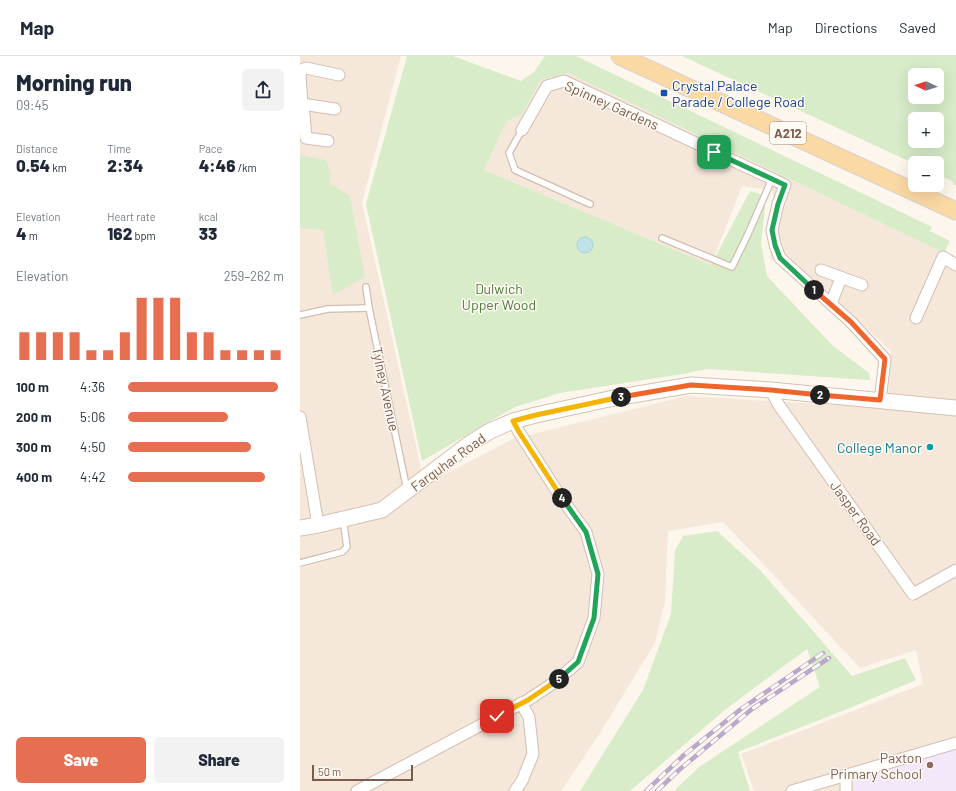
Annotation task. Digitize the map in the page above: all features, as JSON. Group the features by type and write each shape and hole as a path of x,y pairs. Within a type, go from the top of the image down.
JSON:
{"main road":[{"name":"A212","path":"620,56 956,211"}],"street":[{"path":"300,71 306,68 339,75"},
{"path":"300,74 301,104 304,115 306,138 328,141"},
{"name":"Spinney Gardens","path":"522,130 547,86 564,81 785,185 778,204 772,230 775,245 780,258 831,304"},
{"path":"301,104 335,109"},
{"path":"916,318 943,257 956,265"},
{"path":"821,270 862,285"},
{"path":"841,278 831,304 851,322 885,359 880,400"},
{"name":"Farquhar Road","path":"300,528 382,510 469,444 490,431 513,421 609,399 687,385 771,390 956,408"},
{"name":"Jasper Road","path":"771,390 778,404 914,594 956,570"},
{"path":"300,417 318,525"},
{"path":"357,791 521,703 555,682 578,662 594,618 598,574 586,532 560,496 513,421"},
{"path":"515,791 522,781 533,754 529,717 521,703"},
{"path":"792,791 956,743"},
{"path":"846,775 846,791"}],"lane":[{"name":"Spinney Gardens","path":"522,130 509,153 515,170 590,204"},
{"path":"662,238 732,267 772,179"},
{"name":"Tylney Avenue","path":"366,287 407,492"},
{"path":"300,315 328,309 369,308"},
{"path":"300,563 342,552 347,547 343,519"}],"shaded area":[{"path":"300,56 401,56 362,203 422,472 428,483 513,439 686,396 888,408 891,351 814,279 770,259 773,191 742,186 711,265 484,170 506,122 522,114 541,80 568,73 956,258 956,791 754,791 741,754 923,684 916,650 860,668 723,522 668,531 665,601 655,643 600,733 561,791 300,791"},
{"name":"Paxton Primary School","path":"956,749 956,791 853,791 853,781"}],"green space":[{"name":"Dulwich Upper Wood","path":"407,56 453,56 521,81 534,72 545,56 576,56 932,227 930,231 950,241 944,253 568,73 541,80 522,114 506,122 484,170 711,265 750,191 761,194 765,208 761,243 767,276 832,345 869,373 870,380 707,369 560,393 515,407 422,461 366,204"},
{"path":"682,56 956,56 956,185 954,185 952,181 944,177 944,156 908,156 908,161"},
{"path":"300,155 326,160 331,174 329,183 350,196 365,277 333,295 323,230 300,228"},
{"path":"717,531 761,571 852,676 905,658 916,680 850,708 738,752 750,791 674,791 699,767 820,687 807,649 726,709 630,791 580,791 643,690 671,614 675,551 683,536"}],"water":[{"path":"582,237 588,237 593,242 591,251 588,253 582,253 577,248 577,242"}],"railway":[{"path":"646,791 684,755 741,709 823,653"},
{"path":"657,791 679,770 752,709 829,658"}],"place":[{"name":"Crystal Palace Parade / College Road","path":"664,93"},
{"name":"College Manor","path":"930,447"},
{"name":"Paxton Primary School","path":"930,765"}],"route":[{"path":"497,716 528,700 555,682 578,662 594,618 598,574 586,532 560,496 513,421 609,399 687,385 771,390 880,400 885,359 851,322 780,258 775,245 772,230 778,204 785,185 714,152"}]}
